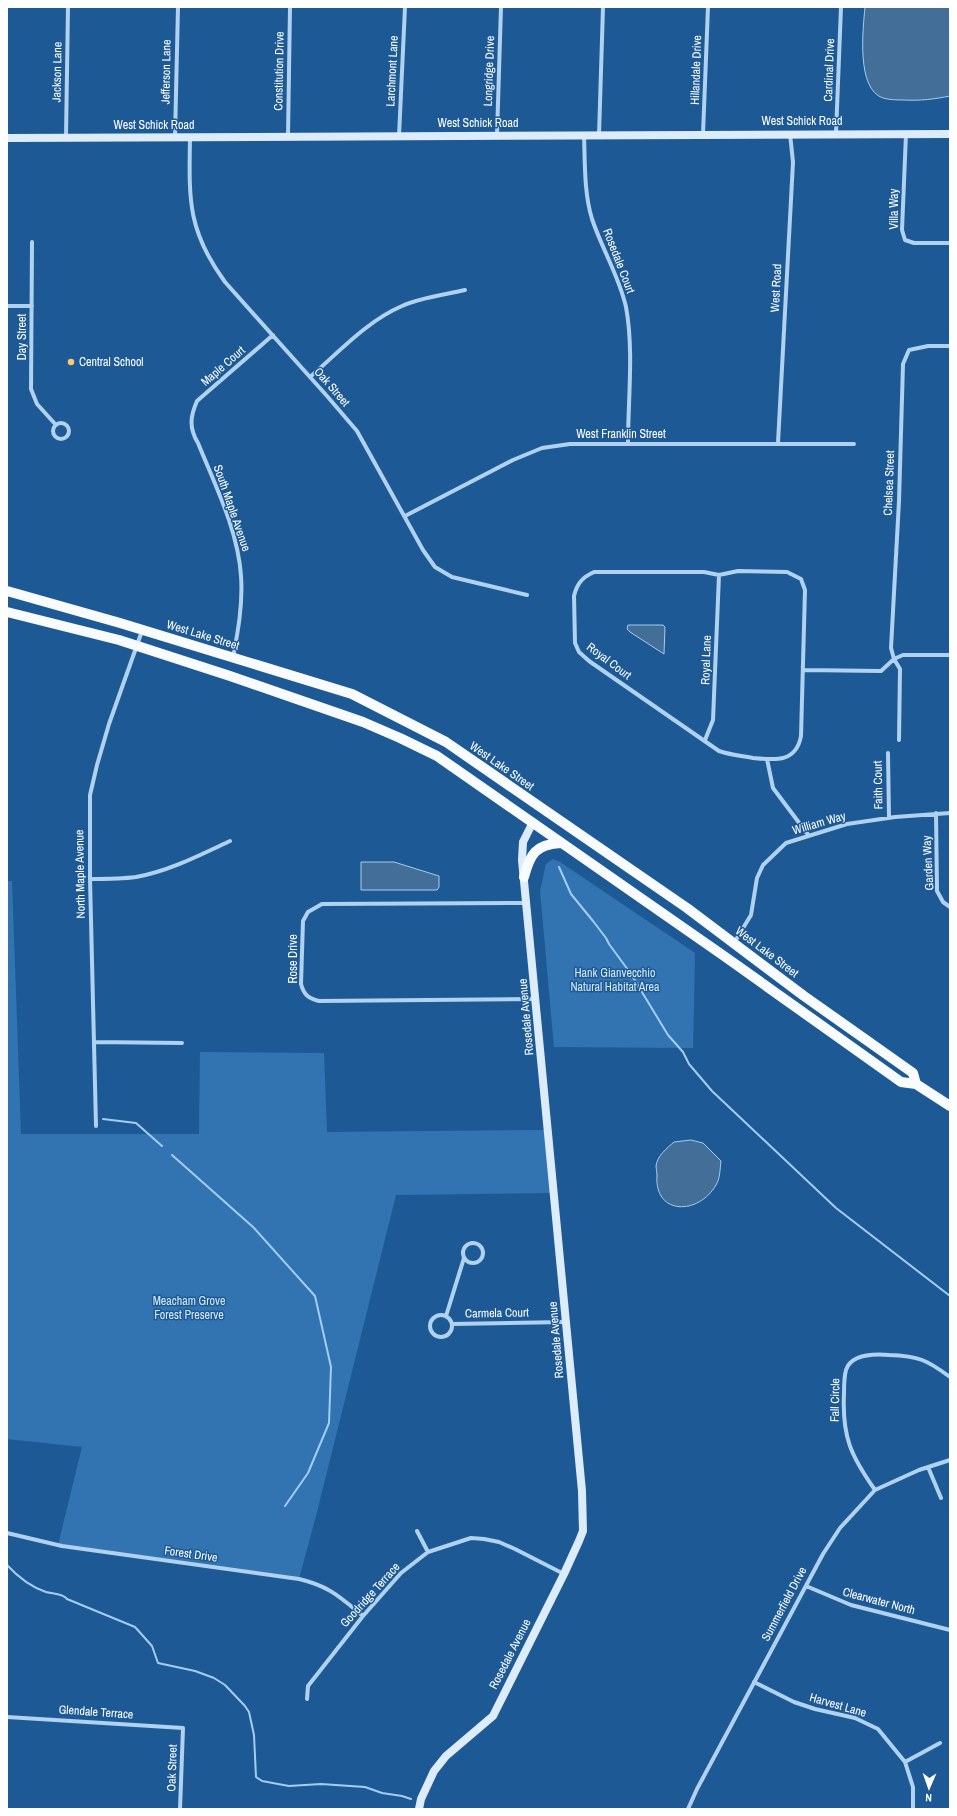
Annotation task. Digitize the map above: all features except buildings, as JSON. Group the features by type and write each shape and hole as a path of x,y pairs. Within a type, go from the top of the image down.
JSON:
{"main road":[{"name":"West Lake Street","path":"7,591 142,630 352,694 446,742 686,908 804,996 913,1073 916,1084"},
{"name":"West Lake Street","path":"7,612 137,645 363,722 437,756 886,1072 901,1082 916,1084 950,1106"},
{"path":"532,822 541,809"},
{"path":"524,877 531,857 538,849 550,843 561,843"}],"street":[{"name":"Jackson Lane","path":"66,137 68,7"},
{"name":"Jefferson Lane","path":"175,137 178,7"},
{"name":"Constitution Drive","path":"288,136 290,7"},
{"name":"Larchmont Lane","path":"399,136 405,7"},
{"name":"Longridge Drive","path":"497,135 502,7"},
{"path":"599,134 603,7"},
{"name":"Hillandale Drive","path":"704,134 708,7"},
{"name":"Cardinal Drive","path":"836,133 841,7"},
{"name":"Villa Way","path":"906,133 902,230 905,240 914,243 950,243"},
{"name":"West Schick Road","path":"7,138 599,134 950,134"},
{"name":"West Road","path":"778,443 793,162 790,134"},
{"name":"Rosedale Court","path":"584,135 586,190 591,213 599,238 617,278 626,309 629,358 628,443"},
{"name":"Oak Street","path":"190,137 189,190 190,205 195,227 203,246 225,282 357,431 423,550 435,567 459,579 527,595"},
{"name":"Day Street","path":"32,242 31,388 37,404 56,425"},
{"path":"310,377 364,330 391,311 422,299 465,290"},
{"path":"7,306 32,306"},
{"name":"Maple Court","path":"191,415 197,401 273,335"},
{"name":"Chelsea Street","path":"894,659 892,648 899,501 903,364 909,350 923,346 950,346"},
{"name":"South Maple Avenue","path":"191,415 192,430 228,520 238,556 242,597 233,658"},
{"name":"West Franklin Street","path":"405,516 528,453 555,446 570,444 628,443 854,444"},
{"path":"705,740 719,751 731,755 779,760 792,754 799,744 801,736 806,597 801,580 787,572 781,571 738,571 719,575"},
{"name":"Royal Court","path":"705,740 579,652 574,636 574,596 576,589 584,577 594,572 704,572 719,575"},
{"name":"Royal Lane","path":"705,740 713,720 719,575"},
{"name":"North Maple Avenue","path":"96,1126 89,812 92,784 109,724 142,630"},
{"path":"804,670 881,671 894,659 903,655 950,655"},
{"path":"894,659 900,669 899,740"},
{"name":"Faith Court","path":"888,753 889,818"},
{"path":"767,759 773,788 808,836"},
{"name":"Garden Way","path":"936,813 937,891 943,902 950,907"},
{"name":"William Way","path":"734,943 751,915 757,878 763,865 786,843 847,824 889,818 950,813"},
{"name":"Rosedale Avenue","path":"419,1809 421,1799 434,1771 446,1756 493,1716 564,1574 583,1531 582,1491 537,998 524,877 523,842 532,822"},
{"path":"90,879 119,879 154,873 230,841"},
{"name":"Rose Drive","path":"528,903 322,904 308,912 303,921 301,984 303,993 310,998 319,1001 537,998"},
{"path":"94,1042 182,1043"},
{"name":"Carmela Court","path":"446,1316 464,1258 463,1252 468,1244 475,1244 480,1247 482,1256 478,1262 472,1263 464,1258"},
{"name":"Carmela Court","path":"439,1315 446,1316 452,1324 451,1331 445,1336 438,1336 432,1332 430,1325 433,1319 439,1315"},
{"name":"Carmela Court","path":"452,1324 566,1322"},
{"name":"Fall Circle","path":"876,1490 852,1454 847,1440 843,1412 846,1369 852,1362 870,1355 909,1356 923,1359 950,1377"},
{"name":"Summerfield Drive","path":"688,1809 697,1789 823,1554 840,1528 876,1490 928,1467 950,1460"},
{"path":"928,1467 941,1498"},
{"path":"417,1531 428,1552"},
{"name":"Forest Drive","path":"7,1533 62,1546 299,1579 316,1583 332,1591 363,1616"},
{"name":"Goodridge Terrace","path":"307,1699 308,1686 363,1616 401,1573 428,1552 471,1538 484,1539 499,1542 515,1549 564,1574"},
{"name":"Clearwater North","path":"806,1586 851,1605 950,1630"},
{"name":"Harvest Lane","path":"754,1682 801,1705 855,1718 870,1724 878,1729 905,1762"},
{"name":"Glendale Terrace","path":"7,1716 183,1728"},
{"name":"Oak Street","path":"180,1809 183,1728"},
{"path":"913,1809 913,1787 905,1762 940,1743"}],"green space":[{"name":"Hank Gianvecchio Natural Habitat Area","path":"553,859 560,862 695,953 693,1048 554,1047 540,891 546,864"},
{"name":"Meacham Grove Forest Preserve","path":"7,881 12,881 21,1134 199,1134 200,1052 324,1053 327,1132 549,1130 555,1193 396,1195 299,1579 58,1545 82,1447 7,1439"}],"shaded area":[{"path":"865,7 950,7 950,96 922,100 897,100 883,98 874,92 865,71 863,57"},
{"path":"628,625 663,625 665,627 664,654 630,632 627,629"},
{"path":"361,862 394,862 439,876 439,887 437,890 361,890"},
{"path":"691,1140 703,1143 721,1161 719,1177 716,1185 708,1195 699,1202 689,1206 679,1207 670,1204 663,1198 658,1188 656,1166 660,1156 674,1142"}],"waterway":[{"path":"559,867 571,894 606,938 631,974 668,1035 683,1052 689,1064 712,1091 836,1208 950,1296"},
{"path":"103,1119 136,1123 162,1146"},
{"path":"172,1155 253,1227 315,1296 331,1367 329,1423 308,1473 285,1506"},
{"path":"7,1565 16,1574 35,1587 46,1592 63,1596 135,1627 152,1646 158,1663 195,1671 214,1678 225,1685 249,1712 254,1735 256,1777 262,1781 289,1786 321,1784 365,1787 382,1793 411,1799"}],"place":[{"name":"Central School","path":"71,362"}]}
